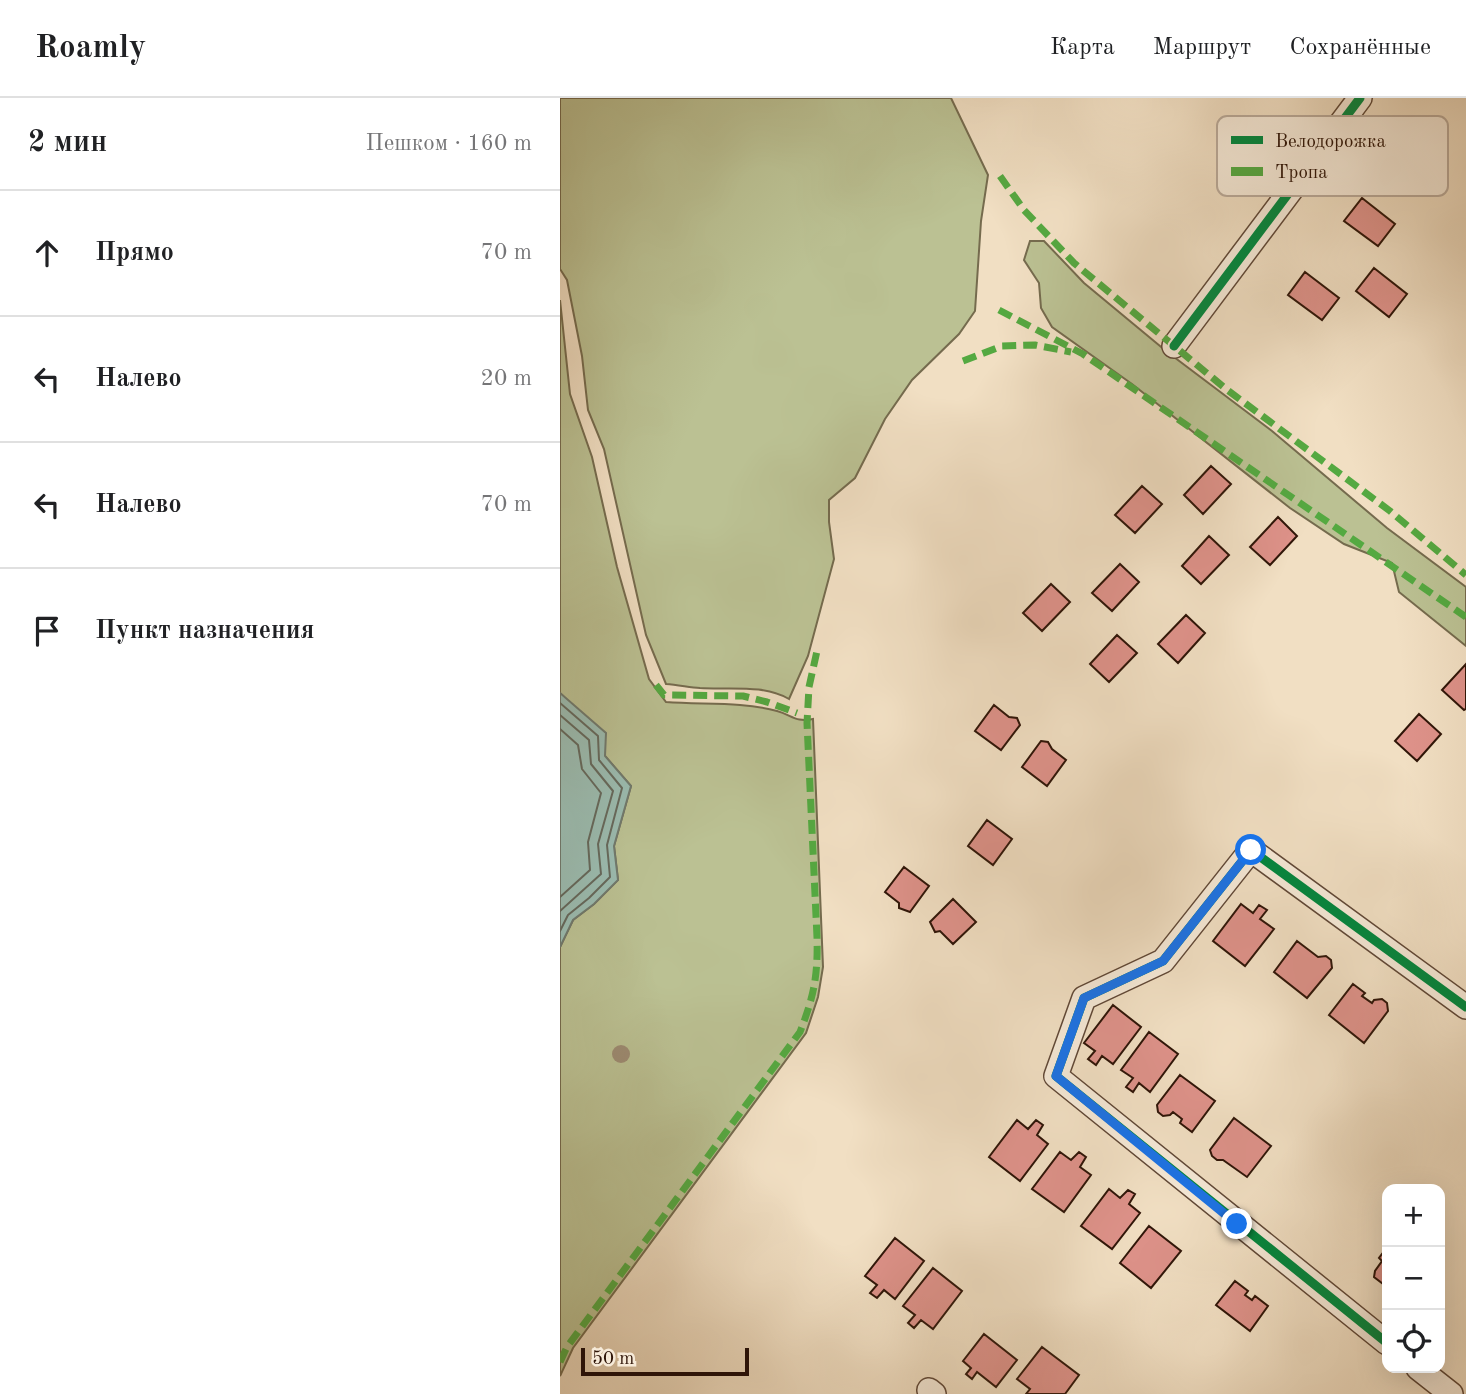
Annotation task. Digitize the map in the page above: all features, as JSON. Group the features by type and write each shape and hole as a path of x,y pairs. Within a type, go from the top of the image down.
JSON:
{"street":[{"path":"1346,116 1360,98"},
{"path":"1174,346 1286,196"},
{"path":"1382,1339 1056,1076 1084,998 1163,961 1251,850 1466,1007"},
{"path":"1424,1373 1451,1394"}],"green space":[{"path":"560,98 951,98 988,175 981,221 975,311 959,334 912,380 885,419 855,478 829,500 834,559 808,656 789,699 757,689 700,688 666,684 646,635 604,449 588,410 582,356 567,280 560,269"},
{"path":"1030,241 1044,241 1084,283 1166,351 1272,431 1387,528 1466,587 1466,646 1399,592 1392,563 1344,544 1290,508 1132,384 1052,327 1041,308 1039,283 1024,260"},
{"path":"560,300 570,394 592,457 617,567 649,679 666,702 749,706 777,711 798,719 813,719 823,967 818,997 806,1033 573,1348 560,1376 560,947 573,920 618,880 614,846 631,786 605,756 571,704 560,693"}],"water":[{"path":"560,693 606,733 605,756 631,786 614,846 618,880 573,920 560,947"}],"building":[{"path":"1362,198 1395,224 1378,246 1344,221"},
{"path":"1374,268 1407,294 1389,317 1356,291"},
{"path":"1305,272 1339,298 1322,320 1288,295"},
{"path":"1211,466 1231,484 1203,514 1184,495"},
{"path":"1142,486 1162,504 1135,533 1115,515"},
{"path":"1278,517 1297,536 1270,565 1250,547"},
{"path":"1209,536 1229,555 1201,584 1182,566"},
{"path":"1120,564 1139,582 1112,611 1092,593"},
{"path":"1051,584 1070,602 1042,631 1023,613"},
{"path":"1186,615 1205,633 1178,663 1158,644"},
{"path":"1117,635 1137,653 1109,682 1090,664"},
{"path":"1466,664 1466,709 1464,710 1442,690"},
{"path":"994,705 1009,717 1017,718 1020,725 1001,750 975,731"},
{"path":"1419,714 1441,734 1417,761 1395,741"},
{"path":"1041,741 1048,742 1052,749 1066,760 1047,786 1022,767"},
{"path":"987,820 1012,839 993,865 968,846"},
{"path":"904,867 929,886 910,912 899,908 899,903 885,892"},
{"path":"953,899 976,922 953,944 940,931 935,932 930,922"},
{"path":"1241,904 1253,913 1259,905 1267,910 1260,919 1274,929 1245,966 1213,941"},
{"path":"1297,941 1318,957 1326,956 1331,960 1332,968 1307,998 1274,972"},
{"path":"1353,984 1365,993 1362,996 1372,1003 1382,999 1387,1003 1388,1011 1364,1043 1329,1015"},
{"path":"1113,1005 1141,1027 1113,1064 1102,1056 1096,1065 1088,1059 1095,1051 1084,1043"},
{"path":"1149,1032 1178,1054 1150,1092 1139,1083 1133,1092 1126,1087 1133,1078 1121,1070"},
{"path":"1180,1075 1215,1101 1192,1132 1180,1123 1182,1119 1173,1112 1163,1116 1158,1112 1157,1105"},
{"path":"1234,1118 1271,1146 1247,1177 1223,1160 1217,1160 1210,1150"},
{"path":"1017,1120 1028,1129 1036,1120 1043,1125 1037,1135 1048,1144 1020,1181 989,1157"},
{"path":"1060,1152 1071,1160 1079,1152 1086,1157 1080,1167 1091,1175 1064,1212 1032,1189"},
{"path":"1109,1189 1120,1198 1128,1190 1135,1194 1129,1204 1140,1213 1112,1249 1081,1226"},
{"path":"1149,1226 1181,1251 1151,1288 1120,1263"},
{"path":"895,1238 924,1261 895,1299 884,1290 877,1298 870,1293 877,1285 865,1276"},
{"path":"1382,1261 1382,1283 1374,1277"},
{"path":"933,1268 962,1291 933,1329 921,1320 914,1328 908,1323 915,1315 903,1306"},
{"path":"1235,1281 1248,1291 1245,1295 1252,1300 1255,1296 1268,1306 1250,1331 1216,1305"},
{"path":"984,1334 1017,1360 996,1387 977,1372 972,1379 966,1374 971,1368 963,1361"},
{"path":"1042,1347 1079,1375 1065,1394 1026,1394 1030,1389 1017,1379"}],"marked path":[{"path":"1000,176 1024,210 1074,263 1226,389 1390,511 1466,575"},
{"path":"999,310 1083,354 1466,617"},
{"path":"963,361 1002,346 1035,345 1071,352"},
{"path":"560,1362 567,1347 800,1032 805,1019 817,963 807,723 809,687 817,651"},
{"path":"656,685 664,695 743,696 797,713"}],"cycle path":[{"path":"1346,116 1360,98"},
{"path":"1174,346 1286,196"},
{"path":"1382,1339 1056,1076 1084,998 1163,961 1251,850 1466,1007"}],"route":[{"path":"1237,1224 1056,1076 1084,998 1163,961 1251,850"}]}
